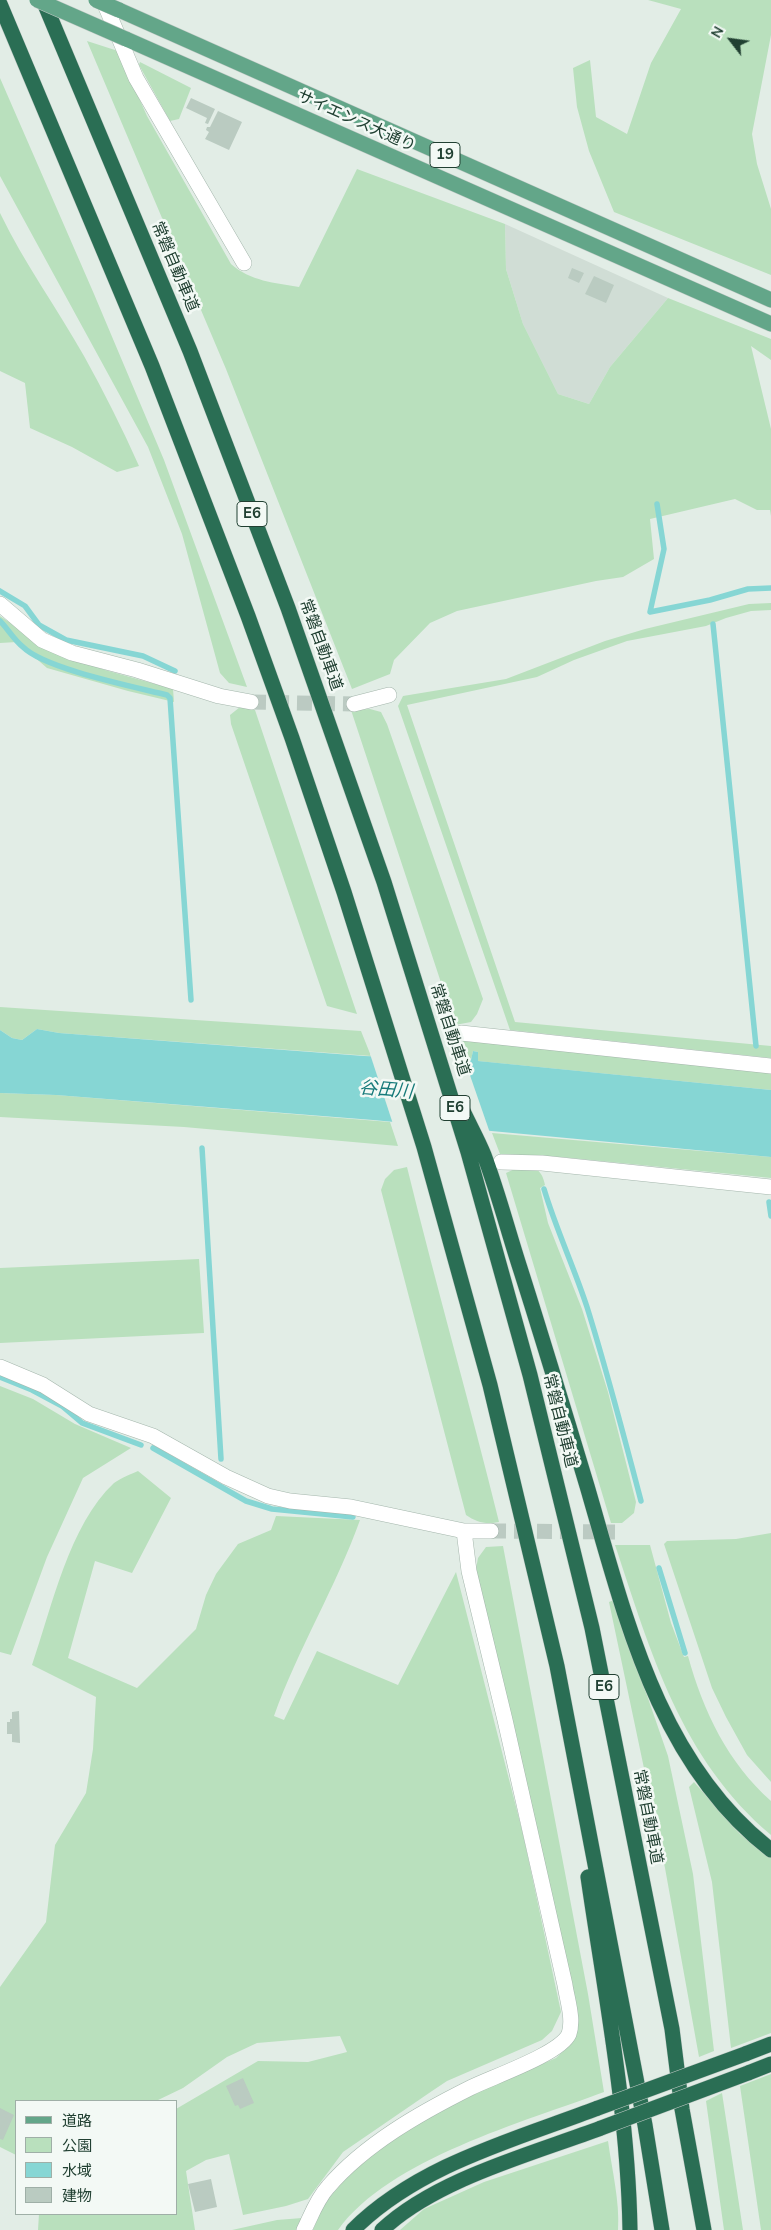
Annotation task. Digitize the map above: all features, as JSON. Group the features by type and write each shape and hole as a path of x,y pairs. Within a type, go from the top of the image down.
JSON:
{"highway":[{"name":"常磐自動車道","path":"44,0 190,351 288,608 384,882 432,1038 442,1064 530,1374 592,1628 672,2029 682,2109 704,2230"},
{"name":"E6","path":"0,4 152,366 245,606 292,738 391,1036 424,1146 490,1385 557,1666 646,2125 662,2230"},
{"path":"442,1064 484,1154 553,1371 623,1610 646,1671 668,1722 702,1778 721,1804 756,1839 771,1850"},
{"path":"557,1666 625,2130 630,2230"},
{"path":"354,2230 370,2213 405,2187 438,2170 771,2044"},
{"path":"382,2230 402,2212 422,2200 469,2178 771,2064"}],"main road":[{"name":"サイエンス大通り","path":"37,0 771,324"},
{"name":"サイエンス大通り","path":"96,0 771,300"}],"street":[{"path":"103,0 136,78 244,263"},
{"path":"0,604 42,640 72,653 137,670 219,696 251,702"},
{"path":"354,704 389,695"},
{"path":"460,1034 771,1066"},
{"path":"501,1162 542,1163 771,1188"},
{"path":"0,1367 43,1385 89,1414 153,1436 226,1477 268,1496 290,1501 350,1508 464,1531 491,1531"},
{"path":"304,2230 326,2188 346,2168 386,2136 470,2088 558,2047 569,2033 570,2015 565,1985 469,1571 464,1531"}],"shaded area":[{"path":"505,224 668,298 610,367 589,404 558,394 523,324 506,269"}],"green space":[{"path":"648,0 771,0 771,35 752,134 757,164 771,209 771,275 614,212 589,151 577,107 573,68 590,60 596,117 627,134 651,63 681,9"},
{"path":"87,41 118,51 147,116 231,264 238,270 255,278 299,287 357,169 505,224 506,269 523,324 558,394 589,404 610,367 668,298 771,339 771,360 751,346 771,429 771,516 770,510 757,510 735,499 650,519 654,559 623,577 457,611 430,623 394,660 390,674 352,689 226,369"},
{"path":"140,62 191,88 179,119 170,121 139,65"},
{"path":"0,78 164,460 247,687 229,683 220,673 182,534 148,447 0,176"},
{"path":"0,213 19,250 84,356 113,410 139,466 117,472 72,447 30,428 25,383 0,371"},
{"path":"771,603 771,610 751,611 706,626 627,641 574,660 537,677 407,705 515,1022 771,1046 771,1058 510,1030 398,706 403,696 506,679 605,641 645,629 749,604"},
{"path":"0,616 49,649 105,670 173,689 174,702 47,668 17,642 0,643"},
{"path":"240,707 255,710 357,1014 327,1006 231,724 230,715"},
{"path":"370,709 381,712 387,724 483,999 477,1014 471,1022 455,1025 351,710"},
{"path":"0,1007 361,1031 371,1056 59,1033 37,1029 22,1040 12,1038 0,1030"},
{"path":"462,1039 771,1072 771,1090 477,1061 478,1052 473,1051 471,1060 468,1060"},
{"path":"0,1093 56,1095 390,1122 398,1146 184,1127 0,1117"},
{"path":"492,1133 771,1157 771,1178 561,1157 500,1154"},
{"path":"521,1166 538,1170 544,1180 545,1185 540,1188 548,1223 582,1309 608,1392 636,1502 634,1513 622,1523 611,1523 506,1173"},
{"path":"407,1167 499,1522 481,1522 466,1515 381,1190 385,1179 394,1170"},
{"path":"199,1259 204,1333 0,1343 0,1268"},
{"path":"0,1386 33,1399 75,1424 131,1448 83,1478 47,1557 11,1655 0,1652"},
{"path":"138,1471 171,1498 132,1573 95,1561 68,1658 137,1688 196,1629 206,1595 216,1574 238,1544 271,1530 276,1516 360,1520 274,1716 284,1720 317,1651 398,1685 456,1572 523,1834 561,2012 552,2031 542,2040 447,2081 343,2152 308,2199 286,2206 243,2215 229,2154 206,2160 186,2171 195,2230 38,2230 39,2215 178,2215 178,2108 258,2061 308,2062 347,2052 340,2036 257,2043 227,2057 183,2088 158,2100 15,2100 15,2154 0,2147 0,1987 46,1922 55,1845 86,1793 93,1749 96,1697 32,1665 64,1568 85,1521 98,1500 114,1483"},
{"path":"771,1533 771,1782 747,1755 712,1688 664,1544 667,1541 736,1539"},
{"path":"615,1545 650,1545 671,1623 684,1657 688,1656 701,1697 730,1753 742,1770 771,1801 771,1835 740,1805 714,1773 692,1738 656,1664"},
{"path":"503,1546 588,1994 604,2092 498,2130 423,2163 390,2183 361,2205 338,2230 313,2230 322,2209 341,2184 366,2161 395,2139 427,2119 494,2085 556,2058 565,2050 578,2026 579,2020 475,1574 478,1558 486,1547"},
{"path":"614,1600 668,1756 693,1874 714,2051 699,2057 665,1868 609,1602"},
{"path":"694,1782 740,1834 771,1858 771,2033 731,2048 712,1882 689,1787"},
{"path":"771,2074 771,2230 761,2230 740,2086"},
{"path":"722,2093 743,2230 724,2230 706,2101"},
{"path":"608,2141 617,2197 618,2230 400,2230 424,2209 484,2182"},
{"path":"302,2218 297,2230 232,2230 277,2220"}],"water":[{"name":"谷田川","path":"37,1029 59,1033 364,1056 471,1060 473,1051 478,1052 478,1061 771,1090 771,1157 373,1120 56,1095 0,1093 0,1030 12,1038 22,1040"}],"pier":[{"path":"370,1054 464,1058 490,1133 393,1124"}],"building":[{"path":"191,98 215,109 208,124 205,123 207,118 186,108"},
{"path":"218,111 242,122 229,150 205,139 209,132 206,130 207,127 210,127"},
{"path":"572,268 584,273 579,283 568,278"},
{"path":"594,276 614,285 606,303 585,294"},
{"path":"19,1711 20,1743 12,1742 12,1734 7,1734 7,1722 10,1722 10,1719 12,1719 12,1712"},
{"path":"243,2078 254,2103 240,2109 238,2105 235,2106 226,2086"},
{"path":"0,2108 14,2115 3,2140 0,2139"},
{"path":"211,2179 217,2207 195,2212 188,2184"}],"waterway":[{"path":"657,504 664,549 650,612 710,600 748,589 771,588"},
{"path":"0,591 25,606 39,625 66,640 143,656 175,671"},
{"path":"0,621 23,647 50,663 91,676 167,695 170,698 191,1000"},
{"path":"713,624 756,1046"},
{"path":"202,1148 221,1459"},
{"path":"544,1189 587,1307 641,1501"},
{"path":"769,1202 771,1216"},
{"path":"0,1377 32,1390 62,1406 82,1423 141,1445"},
{"path":"153,1448 246,1501 272,1509 353,1517"},
{"path":"659,1568 685,1653"}],"tunnel":[{"path":"251,702 354,704"},
{"path":"491,1531 615,1532"}]}
